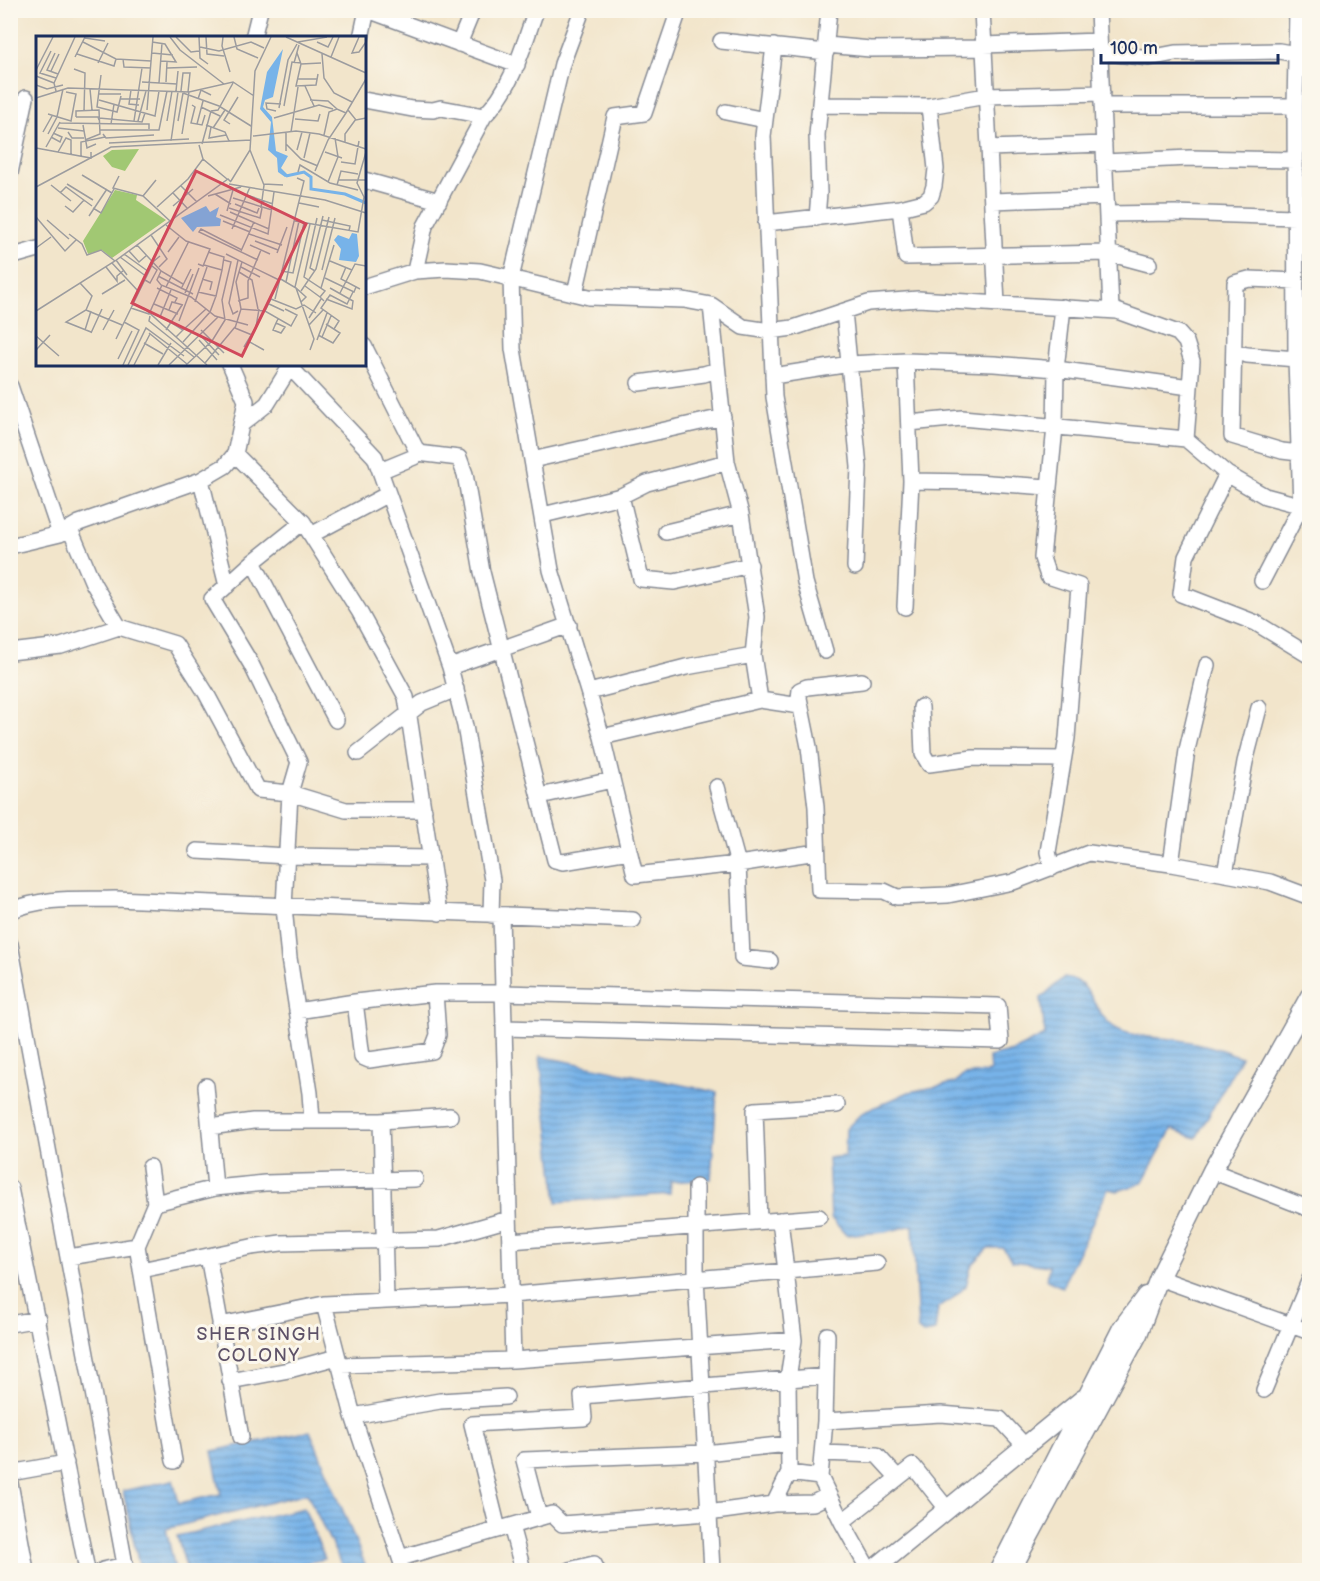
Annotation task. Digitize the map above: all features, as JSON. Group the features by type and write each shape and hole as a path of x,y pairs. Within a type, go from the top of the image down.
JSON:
{"main road":[{"path":"1011,1570 1138,1334 1159,1278 1212,1171 1310,996"},
{"path":"999,1570 1122,1328 1159,1278"},
{"path":"873,1570 1088,1395"}],"street":[{"path":"254,36 260,10"},
{"path":"362,36 368,10 517,65"},
{"path":"459,44 472,10"},
{"path":"415,271 425,226 484,116 495,105 517,65 536,10"},
{"path":"582,10 562,64 511,278 513,349 551,570 602,737 635,875 738,864 818,852"},
{"path":"575,294 615,117 644,113 679,10"},
{"path":"817,218 819,193 817,135 830,10"},
{"path":"982,10 997,304"},
{"path":"1098,10 1111,310"},
{"path":"1262,581 1305,507 1299,453 1304,429 1301,369 1303,319 1296,281 1295,160 1302,140 1295,106 1302,84 1296,54 1297,10"},
{"path":"721,41 826,49 1100,46 1149,58 1175,53 1279,51 1296,54"},
{"path":"774,46 763,136 772,376 805,582 825,651"},
{"path":"820,105 929,106 986,96 1295,106"},
{"path":"10,173 26,98"},
{"path":"366,100 412,109 441,108 484,116"},
{"path":"766,223 900,208 924,202 931,196 936,169 929,106"},
{"path":"726,112 765,120"},
{"path":"989,148 1104,144"},
{"path":"1104,162 1190,158 1295,160"},
{"path":"366,181 439,201"},
{"path":"992,201 1106,197"},
{"path":"900,208 906,257 1108,253 1149,264"},
{"path":"1107,214 1175,213 1295,218"},
{"path":"10,257 36,250"},
{"path":"366,286 415,271 446,269 480,271 589,297 684,300 711,305 743,327 770,332 793,328 868,303 918,299 1117,310 1178,333 1186,342 1192,361 1186,439"},
{"path":"1296,281 1249,279 1235,283 1232,436 1282,452 1299,453"},
{"path":"711,305 727,462 741,514 757,617 753,655 760,700"},
{"path":"1052,868 1048,852 1067,738 1079,586 1048,576 1042,558 1055,427 1056,369 1063,307"},
{"path":"844,311 859,466 855,567"},
{"path":"366,350 418,453"},
{"path":"1234,352 1301,369"},
{"path":"772,376 850,364 906,361 1056,369 1190,387"},
{"path":"905,607 911,481 906,361"},
{"path":"10,546 65,532 79,523 201,480 225,466 235,453 246,401 231,366"},
{"path":"243,423 267,404 290,367 375,457 450,667 465,726 496,915 503,993 513,1360"},
{"path":"639,383 704,374 717,370"},
{"path":"10,387 65,532 119,627"},
{"path":"532,460 723,417"},
{"path":"909,423 962,418 1186,439 1227,474 1265,496 1305,507"},
{"path":"235,453 303,522 359,611 406,697 439,913"},
{"path":"380,471 414,457 418,453"},
{"path":"418,453 459,458 465,474 482,572 555,861 563,862 629,850"},
{"path":"543,515 621,496 647,483 727,462"},
{"path":"1227,474 1186,557 1181,594 1256,622 1310,656"},
{"path":"201,480 227,586"},
{"path":"911,481 976,482 1048,487"},
{"path":"311,535 388,495"},
{"path":"621,496 641,579 674,582 750,565"},
{"path":"666,532 741,514"},
{"path":"303,522 253,562 212,600 251,664 299,762 290,793 284,907 312,1121"},
{"path":"253,562 336,720"},
{"path":"450,667 569,625"},
{"path":"10,652 61,646 119,627 175,644 206,693 255,787 264,792 290,793 346,810 423,810"},
{"path":"589,692 686,667 753,655"},
{"path":"1171,864 1187,750 1207,665"},
{"path":"862,681 807,687 800,690 800,706 809,747 816,807 819,890 884,891 897,897 948,895 1013,882 1089,853 1171,864 1270,882 1310,897"},
{"path":"358,753 422,703 456,689"},
{"path":"602,737 760,700 800,706"},
{"path":"921,707 923,754 929,764 973,758 1063,759"},
{"path":"1225,874 1245,762 1259,708"},
{"path":"540,796 612,780"},
{"path":"717,787 738,864 742,958 770,962"},
{"path":"197,851 287,856 431,858"},
{"path":"10,911 30,903 48,900 115,899 633,920"},
{"path":"10,944 16,1010 69,1257 126,1568 103,1570"},
{"path":"297,1011 435,993 998,1006 1001,1041 504,1028"},
{"path":"355,1002 362,1057 369,1060 432,1051 438,1035 435,993"},
{"path":"206,1086 215,1188"},
{"path":"759,1221 755,1110 837,1105"},
{"path":"210,1127 254,1121 381,1121 450,1116"},
{"path":"381,1121 386,1300"},
{"path":"150,1167 155,1203 137,1246 174,1461"},
{"path":"1212,1171 1310,1209"},
{"path":"155,1203 215,1188 265,1183 415,1179"},
{"path":"696,1187 696,1278 712,1570"},
{"path":"10,1188 87,1570"},
{"path":"510,1241 819,1217"},
{"path":"141,1270 281,1243 439,1239 509,1219"},
{"path":"774,1504 789,1473 788,1378 794,1340 780,1220"},
{"path":"69,1257 137,1246"},
{"path":"208,1256 241,1437"},
{"path":"220,1325 324,1304 511,1295 877,1263"},
{"path":"1159,1278 1310,1332"},
{"path":"1264,1390 1310,1280"},
{"path":"324,1304 353,1416 402,1564 505,1527 552,1514 562,1524 708,1513 774,1504 813,1503 829,1495"},
{"path":"10,1324 38,1319"},
{"path":"827,1335 825,1421 820,1477 869,1570"},
{"path":"230,1381 338,1361 513,1360 794,1340"},
{"path":"523,1570 505,1527 472,1424 584,1419 582,1396 826,1376"},
{"path":"353,1416 440,1401 506,1397"},
{"path":"825,1421 941,1414 1000,1419 1025,1446"},
{"path":"540,1517 524,1460 705,1453 788,1444"},
{"path":"822,1453 877,1455 898,1478"},
{"path":"10,1473 66,1463"},
{"path":"842,1522 913,1466 948,1510"},
{"path":"789,1473 820,1477"},
{"path":"10,1483 26,1570"},
{"path":"569,1570 594,1564 597,1570"}],"water":[{"path":"1064,977 1077,981 1083,986 1105,1019 1119,1030 1141,1036 1195,1043 1241,1057 1196,1138 1172,1129 1142,1183 1118,1191 1108,1189 1062,1287 1047,1280 1049,1266 1012,1261 1003,1248 988,1248 971,1266 966,1286 950,1301 938,1307 935,1331 923,1334 918,1330 913,1225 886,1232 846,1235 831,1218 828,1158 845,1156 846,1129 862,1113 909,1092 955,1083 964,1075 990,1072 989,1057 1013,1051 1045,1035 1041,998"},
{"path":"540,1056 717,1092 711,1179 671,1182 670,1194 557,1202"},
{"path":"310,1431 367,1569 344,1570 307,1493 166,1529 175,1570 140,1570 123,1491 173,1480 179,1503 221,1494 212,1451"},
{"path":"304,1508 325,1559 270,1570 187,1570 177,1536"}],"district":[{"name":"SHER SINGH COLONY","path":"259,1344"}]}
